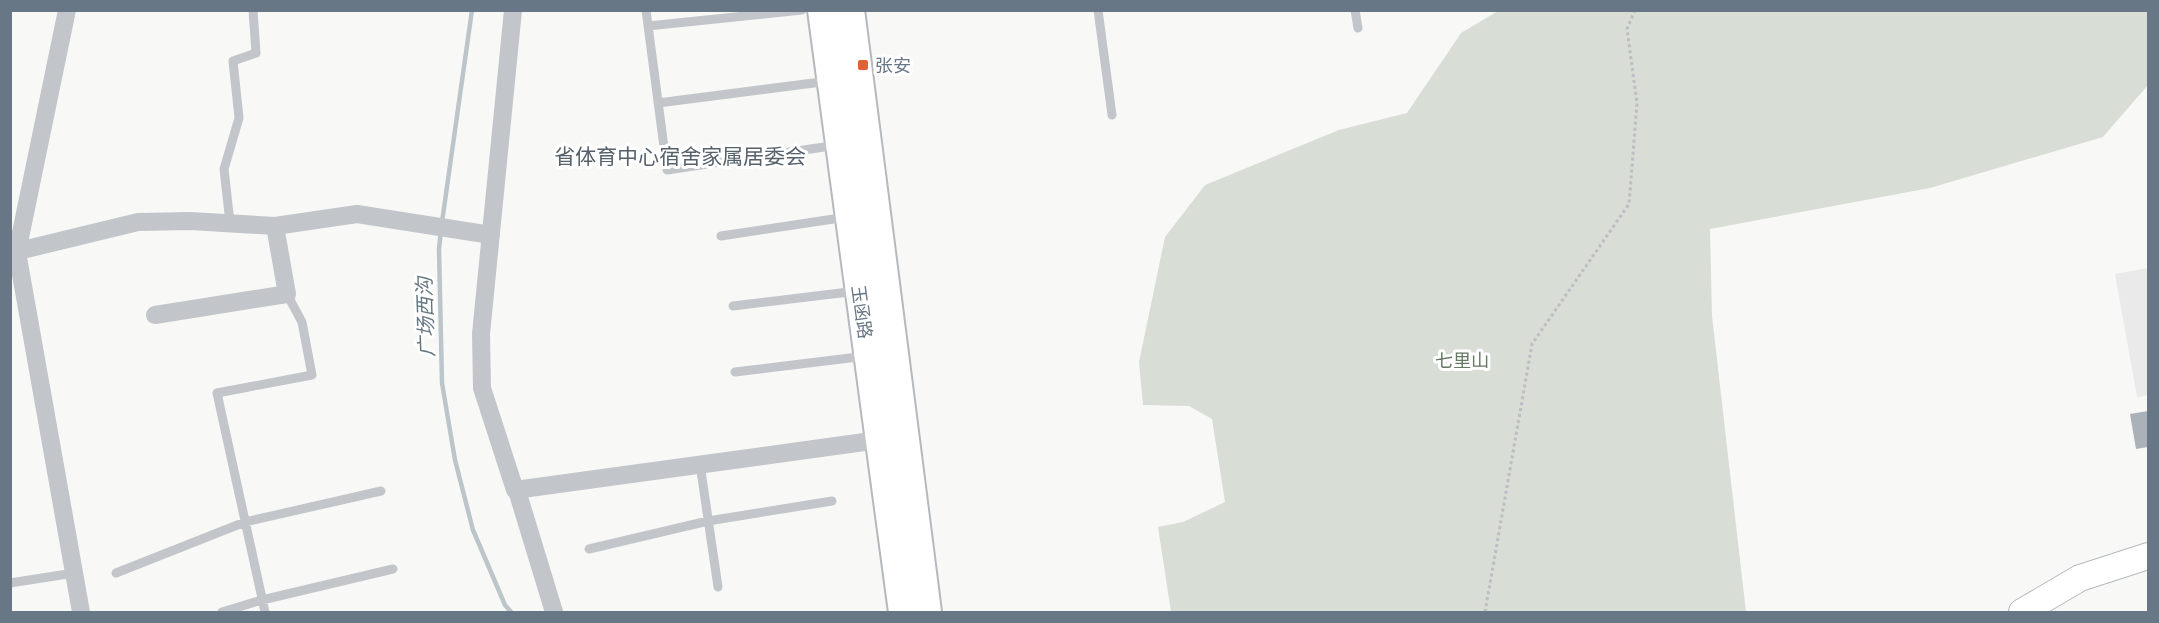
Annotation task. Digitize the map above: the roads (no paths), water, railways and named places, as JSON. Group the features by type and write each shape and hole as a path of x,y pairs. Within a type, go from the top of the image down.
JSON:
{"main road":[{"name":"玉函路","path":"822,10 903,612"},
{"name":"玉函路","path":"850,10 927,612"},
{"path":"2022,612 2080,578 2148,556"}],"street":[{"path":"67,10 14,253 81,612"},
{"path":"513,10 481,333 482,388 515,490 879,440"},
{"path":"14,253 138,222 190,220 275,226 357,214 490,235"},
{"path":"155,315 287,294 275,226"},
{"path":"518,494 555,612"}],"lane":[{"path":"230,223 224,169 239,118 233,61 256,53 253,10"},
{"path":"646,10 668,170 840,145"},
{"path":"648,26 802,10"},
{"path":"1098,10 1112,115"},
{"path":"1355,10 1358,28"},
{"path":"658,103 831,80"},
{"path":"722,236 850,217"},
{"path":"733,306 859,290"},
{"path":"265,612 217,393 312,375 302,322 287,294"},
{"path":"735,372 868,355"},
{"path":"700,464 718,587"},
{"path":"116,573 245,522 381,491"},
{"path":"589,549 708,521 832,501"},
{"path":"222,612 262,600 393,569"},
{"path":"10,583 74,573"}],"waterway":[{"name":"广场西沟","path":"442,222 472,10"},
{"name":"广场西沟","path":"441,230 439,249 442,383 455,460 473,530 505,605 511,612"}],"place":[{"name":"张安","path":"863,65"}],"district":[{"name":"省体育中心宿舍家属居委会","path":"680,156"}],"park label":[{"name":"七里山","path":"1462,360"}]}
